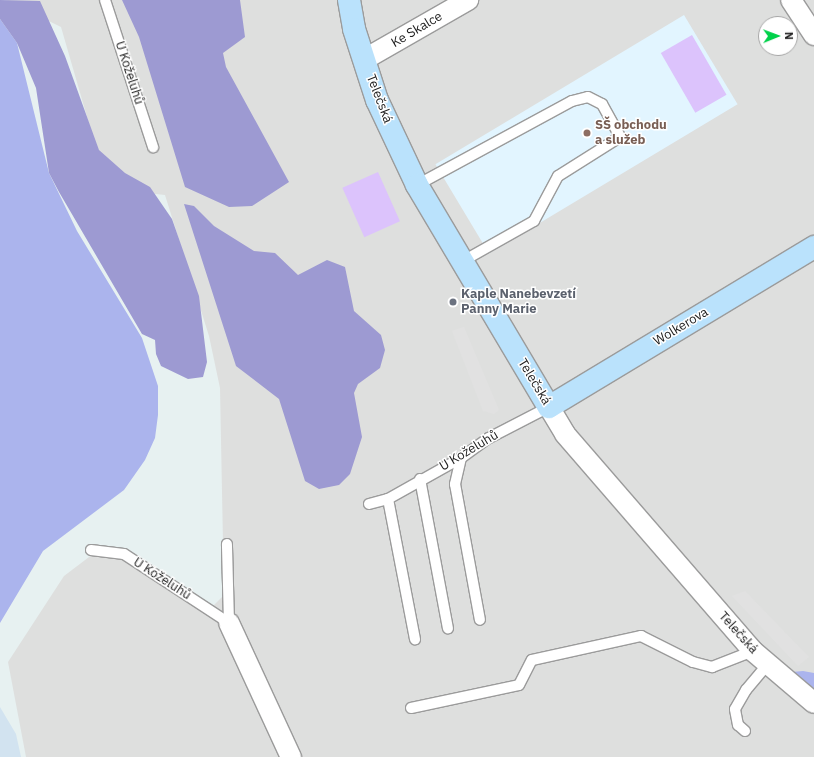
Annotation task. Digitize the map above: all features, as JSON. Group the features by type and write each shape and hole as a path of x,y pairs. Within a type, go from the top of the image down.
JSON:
{"street":[{"name":"Telečská","path":"349,0 378,100 418,185 565,434 753,651 814,703"},
{"name":"Ke Skalce","path":"365,59 468,0"},
{"path":"791,0 814,35"},
{"name":"Wolkerova","path":"549,407 814,247"},
{"path":"228,623 291,757"}],"lane":[{"name":"U Koželuhů","path":"105,0 153,147"},
{"path":"418,185 572,101 588,97 602,104 620,137 558,176 534,221 463,261"},
{"name":"U Koželuhů","path":"369,504 388,499 420,479 461,458 489,438 549,407"},
{"path":"461,458 455,484 480,620"},
{"path":"420,479 448,628"},
{"path":"388,499 416,639"},
{"path":"227,544 228,623"},
{"name":"U Koželuhů","path":"91,550 124,554 228,623"},
{"path":"411,708 519,685 532,660 641,636 693,662 712,667 753,651"},
{"path":"745,731 738,725 735,710 746,690 768,664"}],"shaded area":[{"path":"0,0 40,1 65,56 99,150 125,173 150,187 172,219 199,296 207,362 203,377 188,379 161,366 156,354 155,340 142,334 59,192 49,173 36,88 17,43 0,19"},
{"path":"6,0 814,0 814,757 26,757 8,662 64,576 97,551 130,555 213,606 224,595 220,388 209,336 165,195 120,190 94,141 61,27"},
{"path":"122,0 240,0 245,37 223,53 226,67 289,182 252,206 229,207 185,187 139,37"},
{"name":"SŠ obchodu a služeb","path":"684,15 738,104 489,254 435,164"},
{"path":"0,19 17,43 49,173 77,231 142,338 158,386 158,415 155,438 145,460 124,490 43,551 0,623"},
{"path":"692,35 726,95 695,113 661,53"},
{"path":"378,172 400,221 364,237 342,188"},
{"path":"184,204 194,206 214,226 254,251 275,253 298,275 327,260 345,267 354,311 381,335 385,350 380,368 358,384 354,393 362,437 350,474 339,485 319,489 305,481 279,399 236,366"},
{"path":"464,327 499,410 494,414 483,411 452,331"},
{"path":"745,591 809,657 798,666 732,596"},
{"path":"803,671 814,673 814,689 792,672"},
{"path":"0,707 16,734 21,757 0,757"}],"place":[{"name":"SŠ obchodu a služeb","path":"587,133"},
{"name":"Kaple Nanebevzetí Panny Marie","path":"453,302"}]}
